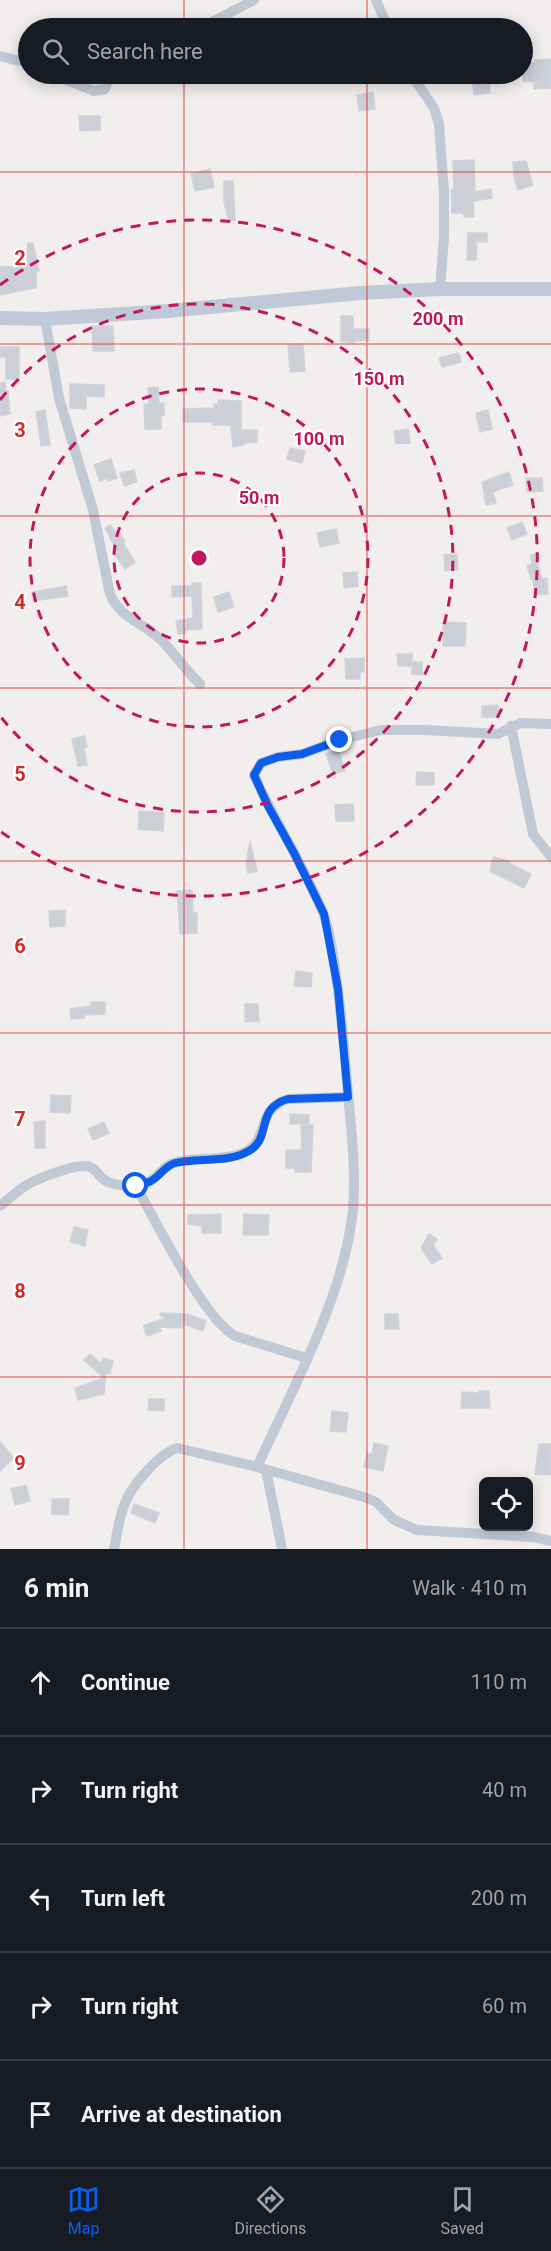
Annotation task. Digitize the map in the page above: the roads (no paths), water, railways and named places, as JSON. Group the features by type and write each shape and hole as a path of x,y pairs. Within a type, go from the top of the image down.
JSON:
{"main road":[{"path":"0,318 45,319 168,311 360,293 440,289 551,289"}],"street":[{"path":"220,18 254,0"},
{"path":"376,0 384,18"},
{"path":"0,56 18,60"},
{"path":"77,84 94,91 105,89 107,84"},
{"path":"418,84 434,108 438,124 444,192 440,289"},
{"path":"45,319 59,398 93,510 110,594 115,606 125,616 159,638 200,684"},
{"path":"282,1549 262,1469 338,1282 353,1210 354,1184 338,989 324,914 254,775 258,765 278,757 302,754 340,740 373,732 425,730 488,734 505,732 511,726 521,723 551,724"},
{"path":"511,726 533,834 551,857"},
{"path":"0,1206 26,1186 55,1173 82,1166 92,1167 103,1179 113,1184 136,1186 149,1182 171,1164 240,1155 253,1149 267,1114 279,1102 288,1099 348,1097"},
{"path":"136,1186 194,1287 226,1330 235,1336 306,1358"},
{"path":"114,1549 126,1499 153,1465 172,1450 183,1448 364,1497 376,1502 394,1520 417,1530 551,1540"}]}
